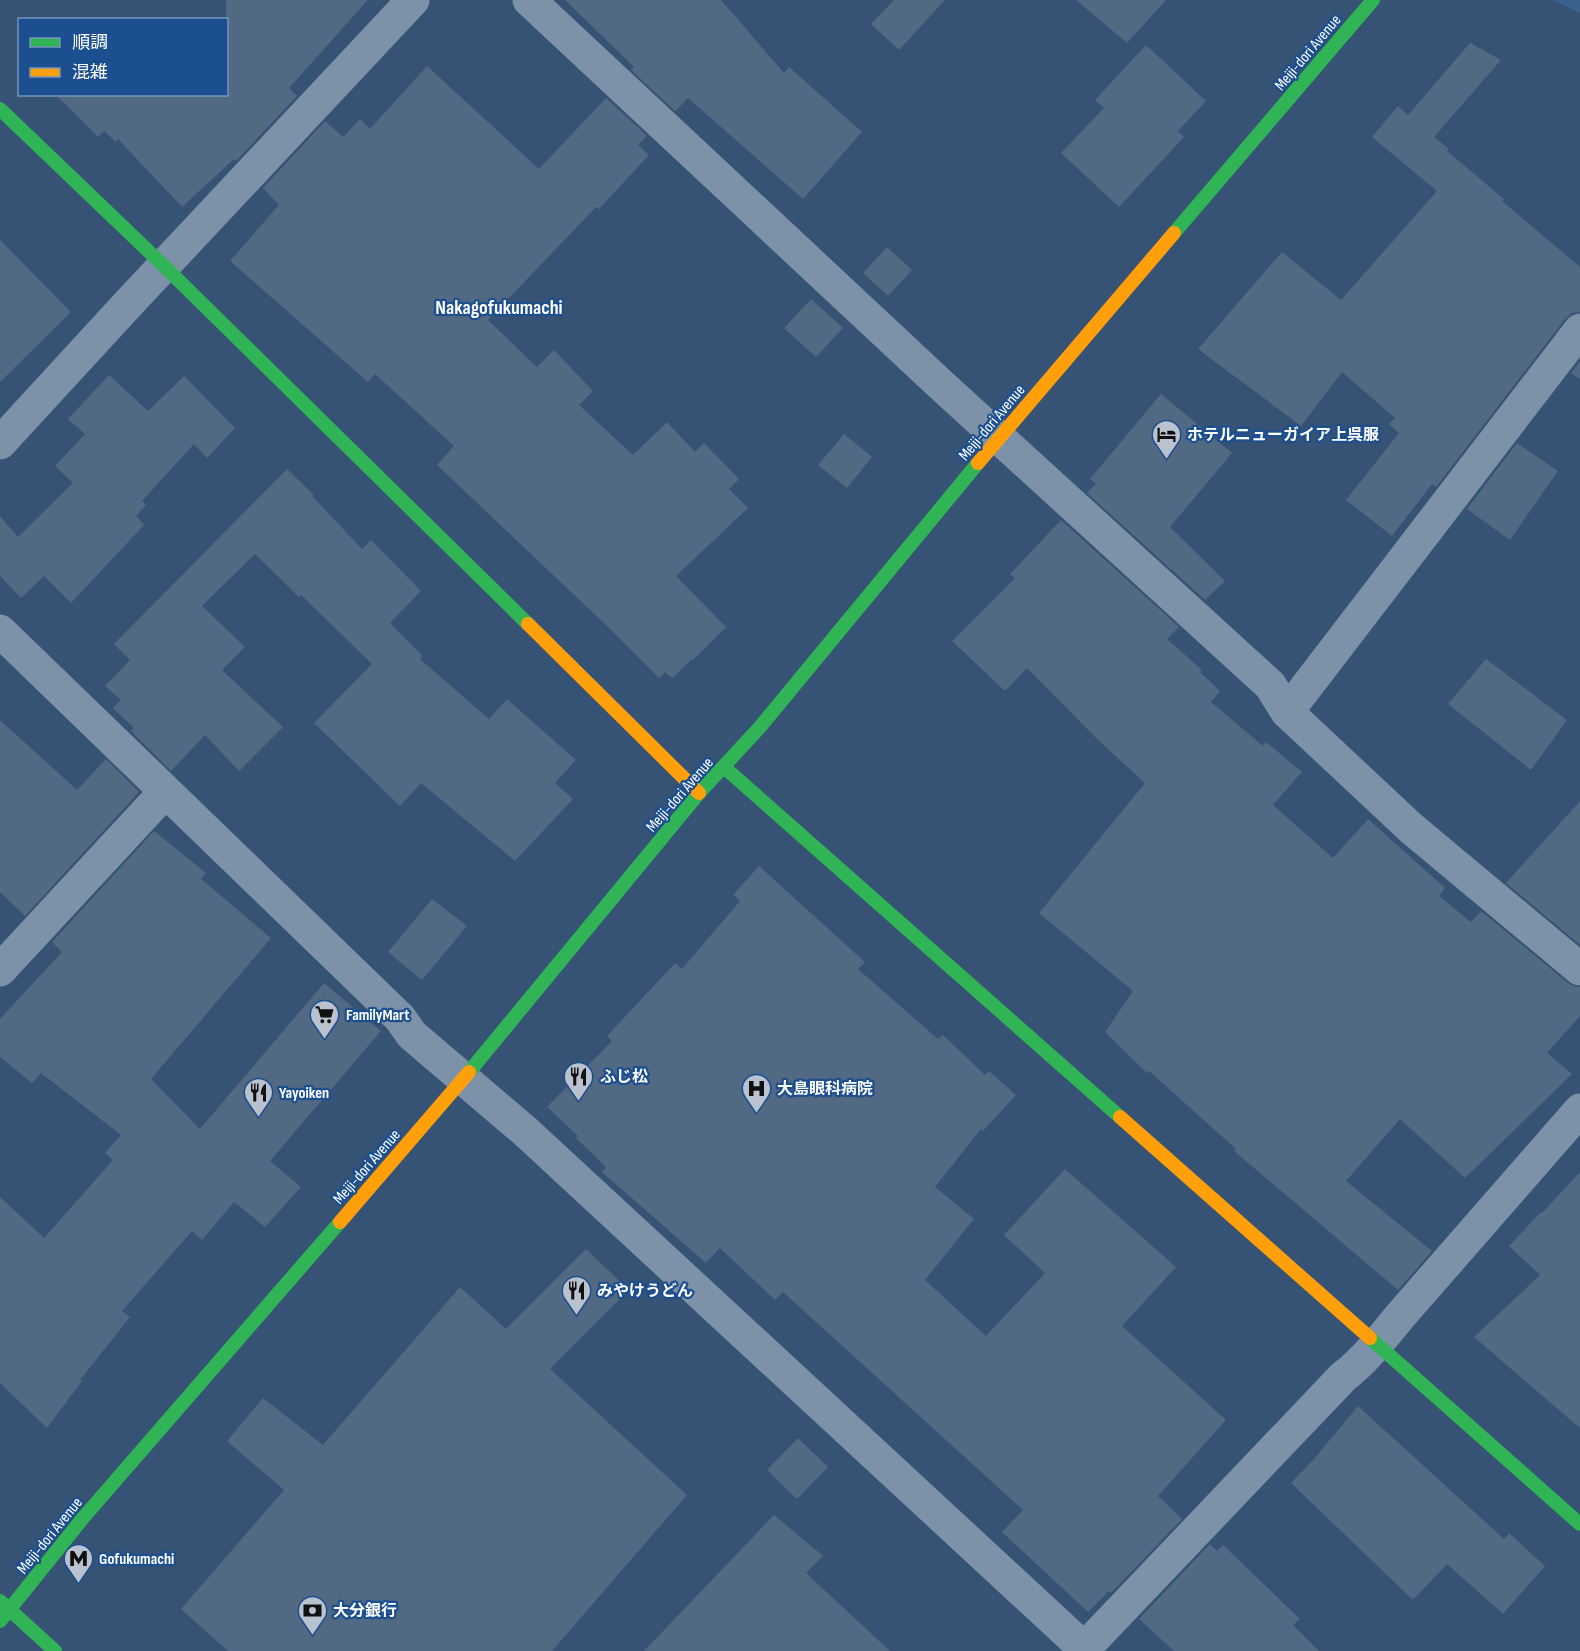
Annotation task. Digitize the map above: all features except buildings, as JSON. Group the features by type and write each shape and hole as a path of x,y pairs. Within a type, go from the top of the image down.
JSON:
{"street":[{"path":"0,444 413,0"},
{"path":"529,0 939,383 1270,685 1287,712 1411,828 1580,969"},
{"name":"Meiji-dori Avenue","path":"3,1611 464,1078 699,793 760,727 999,438 1373,0"},
{"path":"0,110 164,266 699,793"},
{"path":"1287,712 1580,330"},
{"path":"0,631 400,1018 412,1035 534,1140 1084,1650 1377,1344 1580,1110"},
{"path":"724,767 1580,1524"},
{"path":"0,970 165,792"},
{"path":"3,1611 55,1651"}],"water":[{"path":"1553,0 1580,0 1580,13"}],"traffic: fast":[{"path":"1174,233 1373,0"},
{"path":"0,109 164,266 528,624"},
{"path":"469,1072 699,793 760,727 978,463"},
{"path":"724,767 1120,1117"},
{"path":"0,1621 83,1518 340,1222"},
{"path":"1370,1338 1580,1524"},
{"path":"0,1601 55,1651"}],"traffic: slow":[{"path":"978,463 1174,233"},
{"path":"528,624 699,793"},
{"path":"340,1222 469,1072"},
{"path":"1120,1117 1370,1338"}],"place":[{"name":"ホテルニューガイア上呉服","path":"1166,460"},
{"name":"FamilyMart","path":"325,1040"},
{"name":"ふじ松","path":"579,1102"},
{"name":"大島眼科病院","path":"756,1114"},
{"name":"Yayoiken","path":"258,1118"},
{"name":"みやけうどん","path":"576,1316"},
{"name":"Gofukumachi","path":"78,1584"},
{"name":"大分銀行","path":"312,1636"}],"district":[{"name":"Nakagofukumachi","path":"499,307"}]}
